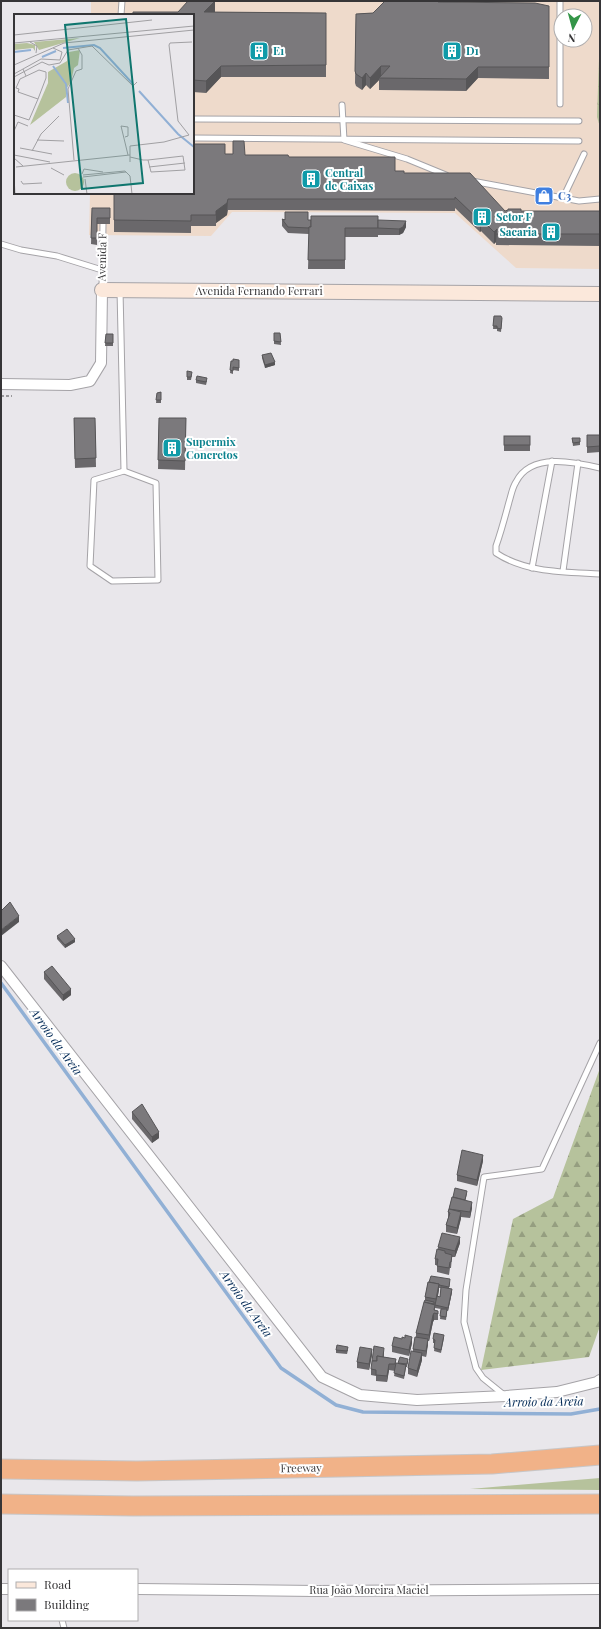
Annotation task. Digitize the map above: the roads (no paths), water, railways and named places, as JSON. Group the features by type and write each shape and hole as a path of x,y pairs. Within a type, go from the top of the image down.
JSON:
{"highway":[{"name":"Freeway","path":"1,1469 137,1471 492,1464 600,1455"},
{"path":"1,1504 132,1506 600,1504"}],"street":[{"name":"Avenida Fernando Ferrari","path":"102,290 600,294"},
{"path":"1,384 70,385 90,381 101,363 102,290"},
{"path":"1,966 322,1377 360,1395 417,1400 557,1392 600,1380"},
{"name":"Rua João Moreira Maciel","path":"138,1589 316,1591 600,1589"}],"lane":[{"path":"122,1 122,14"},
{"path":"560,1 560,104"},
{"path":"342,105 344,140"},
{"path":"194,119 579,121"},
{"path":"194,138 579,141"},
{"path":"344,140 406,159 454,177"},
{"path":"563,198 584,154"},
{"path":"468,180 579,201 600,199"},
{"name":"Avenida F","path":"102,290 103,224"},
{"path":"1,244 20,250 57,256 102,270"},
{"path":"120,290 124,471"},
{"path":"532,568 552,461"},
{"path":"600,468 578,463 552,461 536,465 523,472 515,482 496,546 496,553 504,558 532,568 600,574"},
{"path":"563,571 578,463"},
{"path":"124,471 156,483 158,580 112,581 90,566 94,480 124,471"},
{"path":"506,1396 483,1378 476,1368 464,1322 466,1290 484,1177 542,1169 600,1043"}],"waterway":[{"name":"Arroio da Areia","path":"1,983 281,1368 336,1405 363,1412 571,1414 600,1409"}],"place":[{"name":"E1","path":"259,51"},
{"name":"D1","path":"452,51"},
{"name":"Central de Caixas","path":"311,179"},
{"name":"C3","path":"544,196"},
{"name":"Setor F","path":"482,217"},
{"name":"Sacaria","path":"551,232"},
{"name":"Supermix Concretos","path":"172,448"}]}
